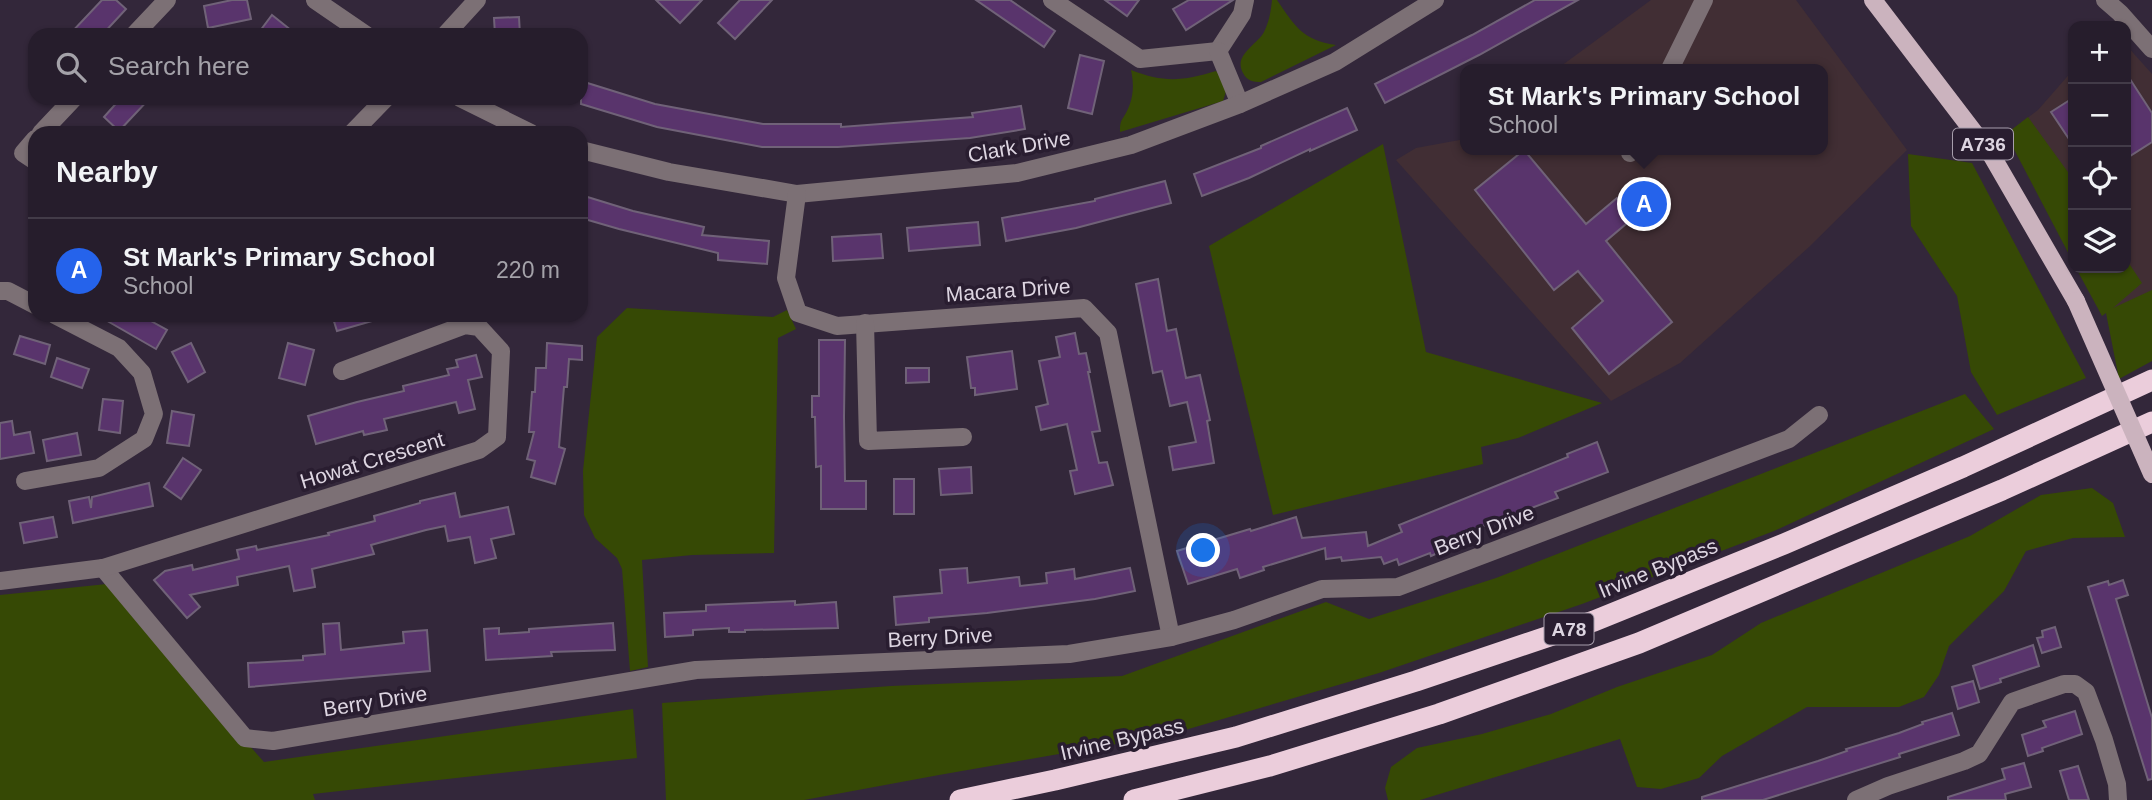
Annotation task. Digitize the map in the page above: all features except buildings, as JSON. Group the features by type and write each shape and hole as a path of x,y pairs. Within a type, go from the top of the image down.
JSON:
{"highway":[{"name":"Irvine Bypass","path":"960,800 1236,737 1416,681 1594,621 1784,544 1963,467 2152,380"},
{"name":"A78","path":"1134,800 1270,766 1438,715 1639,643 2002,490 2152,422"}],"main road":[{"name":"A736","path":"1873,0 1992,156 2076,301 2152,474"}],"street":[{"path":"141,28 167,0"},
{"path":"315,0 356,28"},
{"path":"451,28 477,0"},
{"path":"1052,0 1140,59 1218,51"},
{"path":"1218,51 1242,14 1245,0"},
{"name":"Clark Drive","path":"588,152 669,172 797,194 1017,173 1132,145 1240,104 1335,62 1435,0"},
{"path":"1672,64 1704,0"},
{"path":"2105,0 2152,49"},
{"path":"1218,51 1240,104"},
{"path":"48,126 67,105"},
{"path":"359,126 379,105"},
{"path":"474,105 517,126"},
{"name":"Macara Drive","path":"797,194 786,278 799,313 837,326 1084,308 1108,333 1171,637"},
{"path":"0,291 8,291 28,301"},
{"path":"25,481 99,468 144,439 154,414 142,373 119,348 69,322"},
{"path":"865,324 868,440 963,437"},
{"name":"Howat Crescent","path":"0,581 103,568 480,450 497,437 501,351 479,327 465,325 342,371"},
{"name":"Berry Drive","path":"103,568 245,738 273,741 696,670 1069,654 1171,637 1234,620 1322,589 1398,587 1789,439 1819,415"},
{"path":"1856,800 1880,795 1979,754 2012,702 2064,684 2075,684 2086,692 2117,785 2118,800"}],"shaded area":[{"path":"1651,0 1796,0 1907,150 1809,247 1680,363 1611,401 1396,160 1416,148 1460,140 1460,155 1828,155 1828,64 1564,64"},
{"path":"2131,51 2152,74 2152,303 2113,314 2089,273 2131,273"},
{"path":"2068,76 2068,239 2006,134 2038,110"}],"green space":[{"path":"1272,0 1277,0 1307,35 1315,40 1336,45 1261,82 1253,81 1243,73 1241,61 1264,32"},
{"path":"1131,70 1164,79 1193,77 1216,71 1228,85 1223,101 1120,132 1121,122 1132,96"},
{"path":"2028,117 2068,172 2068,252 2006,134"},
{"path":"1383,144 1426,352 1602,403 1518,438 1481,447 1483,464 1273,515 1209,246"},
{"path":"1908,154 1972,163 2086,378 1997,415 1971,372 1957,296 1911,226"},
{"path":"2131,266 2142,283 2113,308 2152,290 2152,361 2119,379 2106,313 2102,316 2079,273 2131,273"},
{"path":"627,308 773,317 787,310 796,329 778,338 774,553 692,555 642,560 648,667 630,671 622,569 617,558 595,538 584,515 583,471 597,337"},
{"path":"1965,394 1994,429 1774,531 1582,604 1379,673 1168,735 804,800 666,800 662,703 891,686 1122,676 1326,602 1369,619 1496,578"},
{"path":"2092,488 2113,503 2125,537 2073,538 2026,551 2004,591 1949,646 1939,675 1924,697 1899,707 1807,707 1722,756 1699,778 1661,789 1637,787 1620,739 1420,800 1388,800 1385,788 1391,767 1417,748 1482,734 1551,714 1617,687 1712,655 1761,623 1970,536 2041,495"},
{"path":"107,584 264,762 633,709 637,758 313,794 315,800 0,800 0,595"}],"place":[{"name":"St Mark's Primary School","path":"1644,204"}]}
